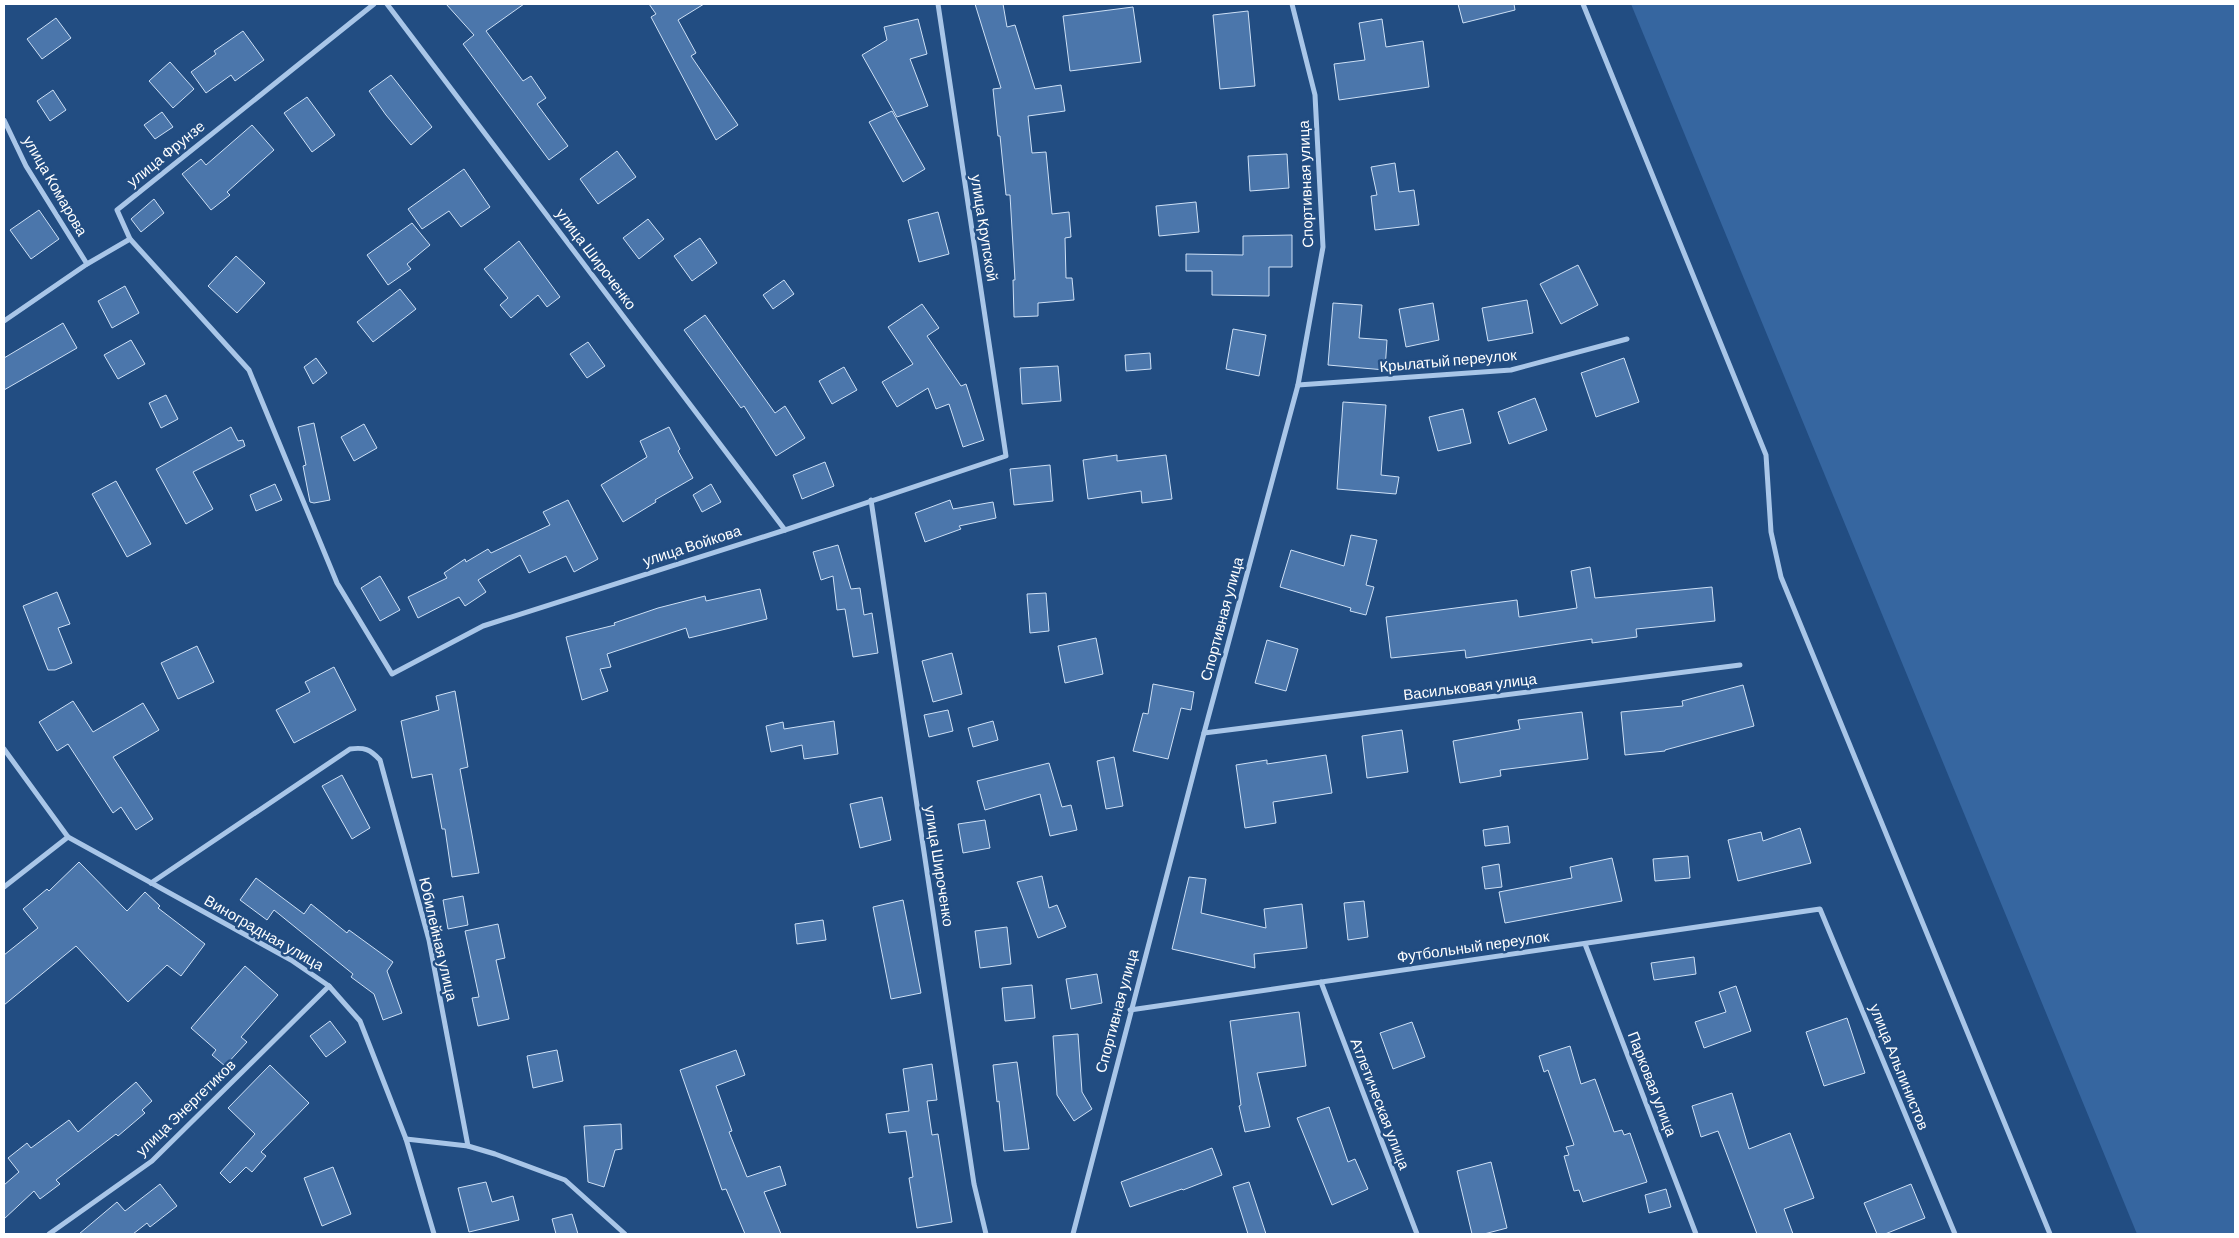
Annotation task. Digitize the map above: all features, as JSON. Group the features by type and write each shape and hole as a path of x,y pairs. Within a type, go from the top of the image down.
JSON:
{"street":[{"name":"улица Фрунзе","path":"130,239 116,210 374,4"},
{"name":"улица Широченко","path":"387,4 784,530"},
{"name":"улица Крупской","path":"938,4 1006,456"},
{"name":"Спортивная улица","path":"1072,1234 1130,1010 1298,385 1323,247 1315,95 1292,4"},
{"path":"1583,4 1766,455 1770,532 1781,577 2050,1234"},
{"name":"улица Комарова","path":"4,120 26,166 87,264"},
{"path":"4,322 87,264 130,239"},
{"name":"улица Войкова","path":"130,239 249,370 337,583 392,674 483,626 784,530 1006,456"},
{"name":"Крылатый переулок","path":"1298,385 1511,370 1627,339"},
{"name":"улица Широченко","path":"871,500 974,1184 986,1234"},
{"name":"Васильковая улица","path":"1204,733 1740,665"},
{"name":"Юбилейная улица","path":"151,883 350,749 363,747 372,752 380,760 429,940 468,1146"},
{"name":"Виноградная улица","path":"4,750 68,837 291,960 329,986 360,1021 406,1140 434,1234"},
{"path":"4,887 68,837"},
{"name":"Футбольный переулок","path":"1130,1010 1820,909"},
{"name":"улица Альпинистов","path":"1820,909 1955,1234"},
{"name":"Парковая улица","path":"1585,944 1696,1234"},
{"name":"Атлетическая улица","path":"1321,982 1416,1234"},
{"name":"улица Энергетиков","path":"49,1234 152,1161 329,986"},
{"path":"406,1140 468,1146 566,1180 625,1234"}],"shaded area":[{"path":"1631,4 2235,4 2235,1234 2137,1234"}],"building":[{"path":"446,4 524,4 486,31 523,81 531,76 546,98 537,104 568,146 549,160 463,44 474,35"},
{"path":"649,4 704,4 678,20 696,53 691,56 738,125 716,140 651,17 656,14"},
{"path":"975,4 1003,4 1007,27 1015,25 1035,89 1061,85 1065,111 1028,116 1032,153 1046,152 1052,214 1069,212 1071,237 1065,238 1066,278 1072,278 1074,300 1038,303 1038,316 1014,317 1013,280 1015,280 1010,195 1006,195 993,89 1001,88"},
{"path":"1458,4 1514,4 1515,10 1463,23"},
{"path":"1133,7 1141,62 1070,71 1063,16"},
{"path":"1248,11 1255,86 1220,89 1213,15"},
{"path":"56,18 71,38 42,59 27,39"},
{"path":"918,19 927,54 910,59 928,106 897,117 862,55 887,40 884,27"},
{"path":"1382,19 1386,47 1423,41 1429,87 1339,100 1334,64 1365,60 1359,23"},
{"path":"243,31 264,60 235,81 231,75 206,93 191,72 216,54 214,51"},
{"path":"170,62 194,89 173,108 149,81"},
{"path":"391,75 432,127 411,145 369,91"},
{"path":"53,90 66,110 50,121 37,101"},
{"path":"307,97 335,135 312,152 284,113"},
{"path":"892,111 925,169 903,182 869,122"},
{"path":"162,112 173,127 155,139 144,125"},
{"path":"252,125 274,150 227,192 230,195 211,210 182,174 201,159 206,165"},
{"path":"617,151 636,177 598,204 580,179"},
{"path":"1287,154 1289,188 1250,191 1248,156"},
{"path":"1395,163 1399,192 1414,190 1419,225 1375,230 1371,196 1377,195 1371,167"},
{"path":"464,169 490,207 461,227 449,211 422,229 408,209"},
{"path":"154,199 164,213 141,232 131,219"},
{"path":"1196,202 1199,232 1159,236 1156,206"},
{"path":"39,210 59,239 31,259 10,230"},
{"path":"938,212 949,254 919,262 908,220"},
{"path":"648,219 664,239 639,259 623,238"},
{"path":"412,223 430,245 407,264 411,269 388,285 367,255"},
{"path":"1292,235 1292,267 1269,267 1269,296 1212,295 1212,271 1186,271 1186,254 1243,255 1243,236"},
{"path":"700,238 717,263 692,281 674,256"},
{"path":"519,241 560,297 547,307 538,295 511,318 500,305 508,298 484,269"},
{"path":"236,256 265,283 237,313 208,286"},
{"path":"1578,265 1598,305 1561,324 1540,284"},
{"path":"784,280 794,294 773,309 763,295"},
{"path":"125,286 139,313 112,328 98,301"},
{"path":"400,289 416,309 373,342 357,322"},
{"path":"1527,300 1533,333 1488,341 1482,308"},
{"path":"1333,303 1362,305 1359,338 1387,340 1385,370 1328,365"},
{"path":"1433,303 1439,340 1406,347 1399,309"},
{"path":"922,304 939,328 927,336 961,386 966,384 984,440 963,447 949,404 936,409 928,388 897,407 882,382 913,364 888,327"},
{"path":"705,315 775,413 785,406 805,438 776,456 744,406 741,408 684,330"},
{"path":"63,323 77,348 4,390 4,358"},
{"path":"1233,329 1266,335 1259,376 1226,369"},
{"path":"131,340 145,364 118,379 104,355"},
{"path":"588,342 605,366 587,378 570,354"},
{"path":"1150,353 1151,369 1126,371 1125,355"},
{"path":"316,358 327,373 313,384 304,367"},
{"path":"1624,358 1639,402 1596,417 1581,373"},
{"path":"1058,366 1061,401 1022,404 1020,368"},
{"path":"844,367 857,390 832,404 819,381"},
{"path":"166,395 178,419 161,428 149,403"},
{"path":"1535,398 1547,430 1509,444 1498,412"},
{"path":"1343,402 1386,405 1381,475 1399,477 1396,494 1337,489"},
{"path":"1463,409 1471,443 1438,451 1429,417"},
{"path":"314,423 330,500 314,503 310,502 303,466 306,465 298,427"},
{"path":"364,424 377,448 354,461 341,437"},
{"path":"231,427 238,441 243,440 245,446 193,472 213,509 186,524 156,469"},
{"path":"669,427 680,449 678,451 693,478 655,500 656,502 623,522 601,485 647,457 640,441"},
{"path":"1117,455 1117,461 1166,455 1172,499 1142,503 1141,491 1088,499 1083,460"},
{"path":"825,462 834,486 802,499 793,475"},
{"path":"1050,465 1053,501 1014,505 1010,469"},
{"path":"116,481 151,544 127,557 92,494"},
{"path":"275,484 282,500 256,511 250,495"},
{"path":"711,484 721,502 702,512 693,495"},
{"path":"568,500 598,559 574,572 566,556 529,573 520,555 478,580 486,592 465,606 459,597 418,618 408,597 447,578 444,573 465,559 466,562 488,549 491,553 550,525 543,512"},
{"path":"950,500 953,509 993,502 996,518 959,526 961,529 925,542 915,513"},
{"path":"1351,535 1377,540 1366,585 1374,587 1366,615 1350,611 1351,608 1280,587 1291,550 1344,566"},
{"path":"838,545 851,589 860,588 864,615 872,613 878,653 853,657 845,609 837,610 833,576 821,580 813,552"},
{"path":"1590,567 1595,598 1712,587 1715,621 1636,629 1637,637 1592,643 1592,639 1466,658 1465,650 1391,658 1386,617 1517,600 1519,617 1577,608 1571,571"},
{"path":"380,576 400,610 380,621 361,588"},
{"path":"760,589 767,619 689,638 686,628 607,654 611,667 600,669 608,691 582,700 566,637 615,625 614,623 658,608 705,596 706,601"},
{"path":"57,592 70,624 58,628 72,663 55,670 48,670 23,606"},
{"path":"1046,593 1049,631 1030,633 1027,594"},
{"path":"1096,638 1103,674 1065,683 1058,646"},
{"path":"1267,640 1298,649 1286,691 1255,683"},
{"path":"197,646 214,682 178,699 161,663"},
{"path":"952,653 962,694 933,702 922,661"},
{"path":"334,667 356,710 294,743 276,710 310,692 305,682"},
{"path":"1153,684 1194,692 1191,710 1181,708 1168,759 1133,751 1143,713 1148,714"},
{"path":"1743,685 1754,726 1665,751 1625,755 1621,712 1683,706 1682,701"},
{"path":"455,691 468,767 460,769 479,873 452,877 445,829 442,829 432,774 412,778 401,721 439,710 436,696"},
{"path":"73,701 93,732 143,703 159,730 113,757 153,819 136,830 121,807 113,813 68,744 57,751 39,722"},
{"path":"948,710 953,731 929,737 924,715"},
{"path":"1582,712 1588,759 1500,770 1501,776 1460,783 1453,741 1520,729 1518,720"},
{"path":"834,721 838,754 804,759 802,745 771,752 766,726 783,722 784,729"},
{"path":"993,721 998,740 973,747 968,728"},
{"path":"1402,730 1408,772 1367,778 1362,736"},
{"path":"1326,755 1332,793 1273,802 1276,823 1245,828 1236,765 1267,760 1267,764"},
{"path":"1114,757 1123,806 1106,809 1097,761"},
{"path":"1049,763 1062,807 1071,805 1077,830 1050,836 1040,794 985,810 977,781"},
{"path":"342,775 370,828 352,839 322,786"},
{"path":"882,797 891,840 860,848 850,804"},
{"path":"985,820 990,848 963,853 958,824"},
{"path":"1508,826 1510,843 1485,846 1483,830"},
{"path":"1800,828 1811,863 1738,881 1728,840 1761,832 1763,841"},
{"path":"1688,856 1690,878 1655,881 1653,859"},
{"path":"1612,858 1622,901 1505,923 1499,892 1572,878 1570,867"},
{"path":"79,862 127,911 145,892 160,906 158,908 205,944 181,976 167,965 128,1002 76,946 4,1005 4,955 38,928 23,909 47,889 49,891"},
{"path":"1499,864 1502,887 1485,889 1482,867"},
{"path":"1042,876 1049,908 1057,905 1066,927 1038,938 1017,882"},
{"path":"1189,877 1206,879 1201,913 1266,928 1264,909 1302,904 1307,948 1254,954 1255,968 1172,949"},
{"path":"256,878 304,914 311,904 347,933 349,930 393,962 387,971 402,1013 383,1020 374,994 351,977 353,974 274,910 267,920 240,900"},
{"path":"463,896 468,925 448,929 443,900"},
{"path":"903,900 921,993 891,999 873,907"},
{"path":"1364,901 1368,937 1348,940 1344,903"},
{"path":"823,920 826,940 797,944 795,924"},
{"path":"498,924 505,958 496,960 509,1019 478,1026 472,998 479,997 465,931"},
{"path":"1007,927 1011,964 980,968 975,931"},
{"path":"1694,957 1696,974 1654,980 1651,963"},
{"path":"245,966 278,995 241,1037 247,1042 225,1066 212,1055 216,1050 191,1028"},
{"path":"1097,974 1102,1003 1071,1009 1066,979"},
{"path":"1032,985 1035,1018 1005,1021 1002,988"},
{"path":"1736,986 1751,1031 1704,1048 1695,1022 1726,1012 1719,992"},
{"path":"1299,1012 1306,1066 1257,1073 1270,1127 1245,1132 1239,1106 1241,1105 1230,1021"},
{"path":"1847,1018 1865,1073 1824,1086 1806,1032"},
{"path":"330,1021 346,1042 326,1057 310,1036"},
{"path":"1412,1022 1425,1057 1393,1069 1380,1033"},
{"path":"1078,1034 1082,1092 1092,1109 1074,1121 1057,1095 1053,1036"},
{"path":"1570,1046 1581,1084 1595,1079 1614,1132 1622,1130 1624,1135 1630,1133 1647,1182 1583,1202 1579,1190 1574,1191 1564,1156 1569,1155 1566,1147 1574,1145 1548,1070 1544,1072 1539,1056"},
{"path":"557,1050 563,1081 533,1088 527,1056"},
{"path":"736,1050 745,1075 716,1086 732,1131 729,1132 747,1177 780,1166 786,1185 764,1192 781,1234 745,1234 726,1189 722,1190 680,1070"},
{"path":"1017,1062 1029,1149 1004,1151 993,1065"},
{"path":"932,1064 937,1100 927,1101 932,1135 938,1134 952,1222 917,1228 909,1178 913,1177 906,1131 889,1133 886,1114 909,1111 903,1069"},
{"path":"270,1065 309,1103 261,1152 266,1156 252,1172 246,1167 230,1183 220,1173 255,1134 228,1108"},
{"path":"136,1082 152,1101 142,1110 145,1113 118,1136 116,1134 56,1180 60,1184 40,1199 34,1191 4,1219 4,1185 19,1172 8,1158 27,1143 31,1148 69,1120 78,1132"},
{"path":"1732,1093 1749,1149 1790,1133 1814,1198 1784,1209 1793,1234 1757,1234 1718,1131 1701,1137 1692,1106"},
{"path":"1329,1107 1348,1162 1355,1159 1368,1189 1332,1205 1297,1118"},
{"path":"621,1124 622,1149 615,1150 604,1187 588,1182 584,1126"},
{"path":"1212,1148 1222,1175 1130,1207 1121,1182"},
{"path":"1491,1162 1507,1228 1484,1234 1472,1234 1457,1171"},
{"path":"333,1167 351,1214 322,1226 304,1178"},
{"path":"486,1182 492,1202 513,1196 519,1220 469,1232 458,1188"},
{"path":"1249,1182 1266,1234 1248,1234 1233,1187"},
{"path":"160,1184 177,1206 150,1227 147,1223 133,1234 79,1234 117,1202 125,1211"},
{"path":"1911,1184 1925,1218 1885,1234 1877,1234 1864,1203"},
{"path":"1666,1189 1671,1207 1649,1213 1645,1195"},
{"path":"572,1214 578,1234 556,1234 552,1219"}]}
